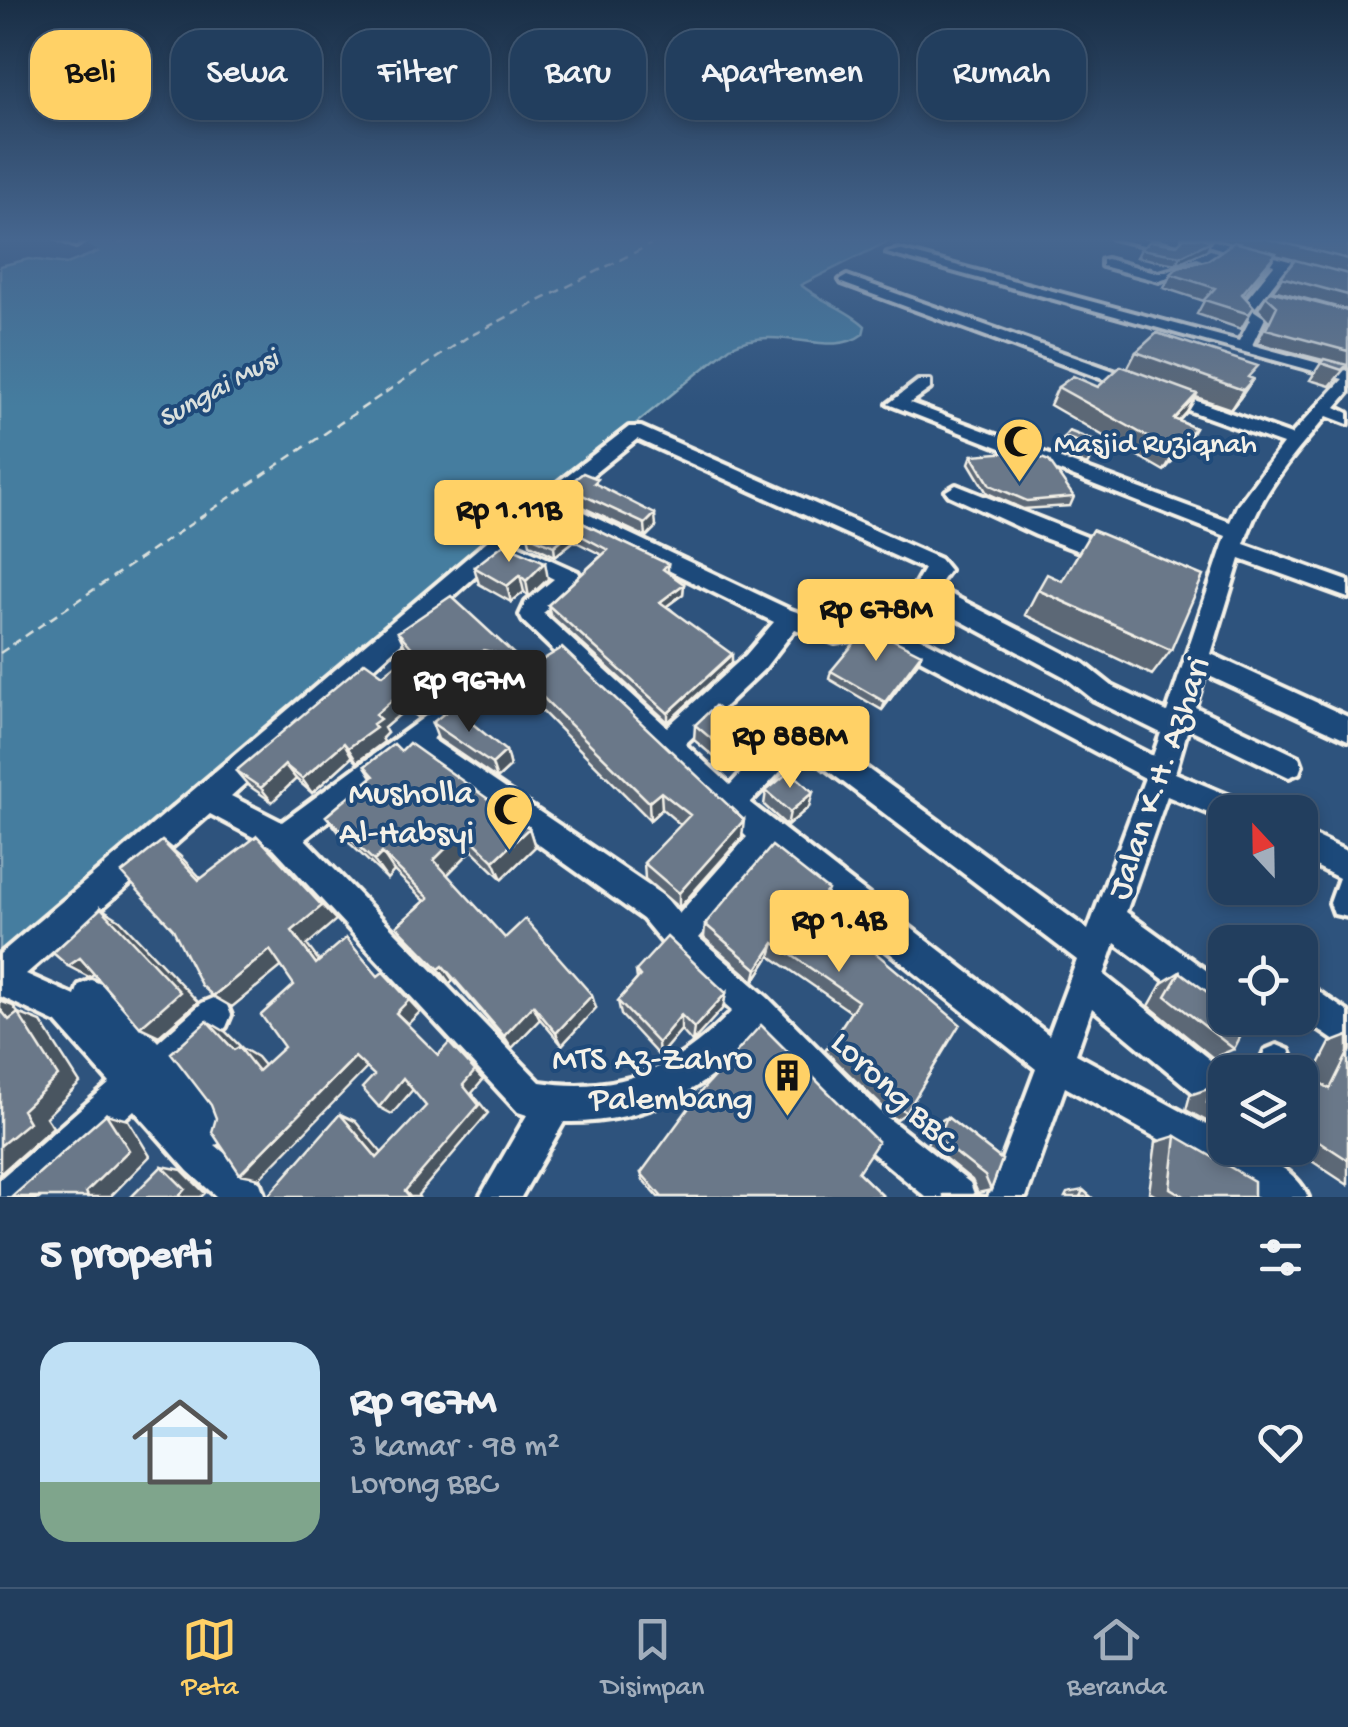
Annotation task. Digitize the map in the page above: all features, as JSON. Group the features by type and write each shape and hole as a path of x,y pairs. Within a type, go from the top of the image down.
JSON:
{"street":[{"path":"885,294 1294,442"},
{"path":"1048,294 1244,346 1348,380"},
{"path":"1244,346 1258,318 1244,311 1258,294 1276,299"},
{"name":"Jalan K.H. Azhari","path":"1007,1197 1178,720 1197,659 1208,593 1271,469 1348,380"},
{"path":"924,385 897,404 1348,590"},
{"path":"1324,410 1348,418"},
{"path":"215,1127 69,1012 0,977 546,502 635,431 932,564 938,570 924,588 934,596 1074,670 1102,693 1289,765"},
{"path":"956,490 998,512 1130,562"},
{"path":"546,502 790,619 836,634 862,626 879,627 1208,799"},
{"path":"501,544 569,576 531,615 766,836 1060,1049 1290,1197"},
{"path":"668,743 755,662 790,619"},
{"path":"1197,659 1348,729"},
{"path":"284,838 491,678"},
{"path":"731,803 794,738 804,737 1090,968 1208,1079"},
{"name":"Lorong BBC","path":"413,740 654,908 678,938 756,1010 870,1127 956,1197"},
{"path":"208,798 284,838 531,1099 555,1104 618,1102 674,1085 730,1042 756,1010"},
{"path":"678,938 766,836"},
{"path":"1318,852 1348,867"},
{"path":"1108,918 1208,989"},
{"path":"91,997 201,1158 246,1197"},
{"path":"1318,1010 1348,1032"},
{"path":"8,1197 214,1015"},
{"path":"499,1197 555,1104"}],"water":[{"name":"Sungai Musi","path":"0,294 814,294 865,326 863,334 850,341 819,343 768,338 730,347 341,663 0,957"}],"building":[{"path":"1210,294 1242,294 1254,307 1249,314 1204,300"},
{"path":"1281,294 1348,311 1348,351 1266,329 1277,306 1266,296"},
{"path":"1157,333 1258,366 1248,377 1253,379 1243,390 1136,352"},
{"path":"1324,359 1347,365 1342,370 1321,363"},
{"path":"1121,366 1197,394 1174,419 1195,428 1175,452 1058,387 1073,376 1098,387"},
{"path":"1069,431 1100,443 1096,448 1064,437"},
{"name":"Masjid Ruziqnah","path":"1024,451 1049,461 1074,497 1027,501 990,485 972,455"},
{"path":"583,473 598,479 594,483 655,514 645,524 565,487"},
{"path":"555,510 668,564 663,569 684,584 660,602 732,654 668,713 548,605 608,550 572,531 554,546 528,535"},
{"path":"1092,530 1203,576 1171,650 1038,590 1047,574 1062,581"},
{"path":"504,544 545,562 526,581 520,575 507,586 474,567"},
{"path":"451,596 516,656 501,667 499,654 484,650 411,702 399,694 375,715 380,719 373,724 376,728 348,748 344,743 302,779 285,765 261,788 236,771 365,662 383,675 414,650 398,632"},
{"path":"878,632 921,654 885,702 831,671 861,635"},
{"path":"562,648 744,820 679,893 644,863 690,815 661,792 649,802 519,674"},
{"path":"715,706 741,727 720,746 695,725"},
{"path":"452,707 506,751 492,764 432,723"},
{"path":"409,743 529,828 494,861 463,831 434,860 505,938 525,919 592,995 556,1033 533,1005 504,1036 443,966 439,969 397,926 429,898 382,853 374,861 326,816 374,776 365,766 394,744 401,751"},
{"path":"790,771 813,792 790,812 766,791"},
{"path":"257,836 322,906 292,931 316,964 346,938 378,976 383,972 409,1000 396,1013 438,1055 449,1043 475,1071 463,1085 479,1105 405,1191 410,1197 267,1197 340,1114 377,1158 426,1106 403,1078 379,1107 362,1088 374,1075 355,1057 240,1174 212,1132 216,1118 211,1105 171,1053 207,1021 234,1050 239,1047 258,1071 284,1047 261,1015 294,985 270,950 213,996 201,985 173,929 122,873 162,841 199,880"},
{"path":"772,846 828,890 815,905 873,944 871,949 960,1024 906,1113 832,1041 858,1001 774,943 757,969 705,924"},
{"path":"101,908 180,992 140,1027 80,958 68,966 53,953"},
{"path":"667,937 726,993 694,1028 681,1015 658,1043 618,1001 640,976 636,971"},
{"path":"1180,972 1208,993 1208,1029 1166,996"},
{"path":"0,1009 9,1020 18,1013 58,1076 22,1110 29,1122 0,1146"},
{"path":"761,1025 878,1142 858,1172 884,1197 662,1197 641,1173 702,1090"},
{"path":"1216,1035 1241,1035 1234,1049"},
{"path":"1348,1053 1348,1160 1318,1140 1318,1081 1330,1089"},
{"path":"106,1114 129,1150 86,1192 88,1197 12,1197"},
{"path":"947,1117 1002,1160 991,1190 985,1176 938,1139"},
{"path":"1176,1136 1208,1154 1208,1165 1226,1165 1254,1181 1254,1197 1185,1197 1170,1188"},
{"path":"162,1166 185,1189 178,1197 131,1197"},
{"path":"944,1195 987,1195 944,1197"}],"ferry route":[{"path":"0,653 466,338 553,294"}],"place":[{"name":"Masjid Ruziqnah","path":"1019,484"},
{"name":"Musholla Al-Habsyi","path":"509,852"},
{"name":"MTS Az-Zahro Palembang","path":"788,1118"}]}
